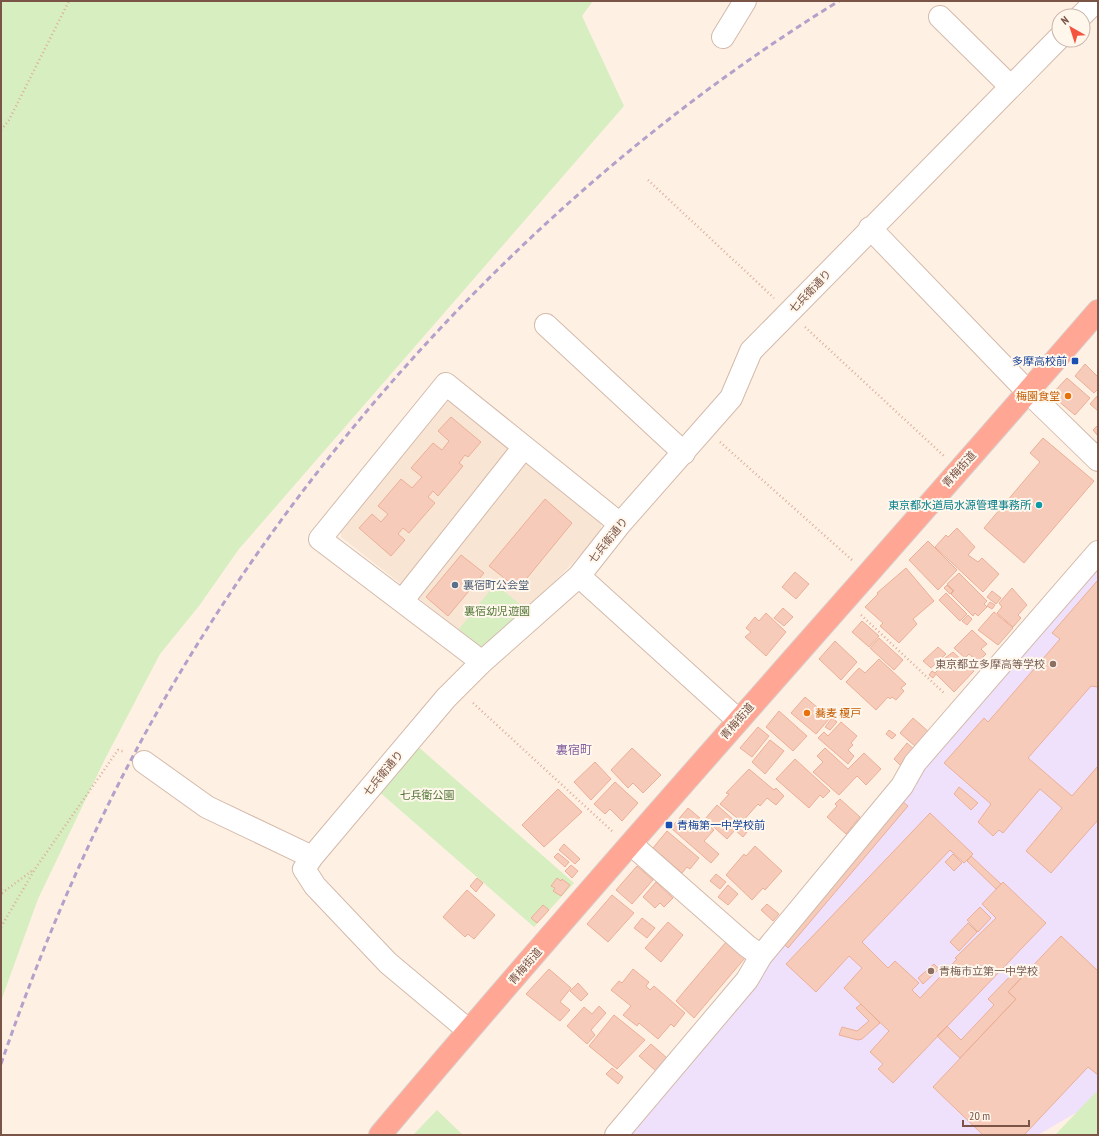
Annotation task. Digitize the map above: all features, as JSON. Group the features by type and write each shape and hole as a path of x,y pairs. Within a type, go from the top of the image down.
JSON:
{"highway":[{"name":"青梅街道","path":"380,1135 468,1030 632,844 738,720 1098,311"}],"street":[{"path":"723,37 745,1"},
{"path":"940,17 1010,86"},
{"name":"七兵衛通り","path":"468,1030 388,963 315,886 304,869 312,857 456,688 482,662 579,576 620,524 731,398 751,351 870,228 1051,46"},
{"path":"870,228 1028,392 1098,460"},
{"path":"546,325 684,453"},
{"path":"482,662 320,539 446,384 620,524"},
{"path":"402,601 524,447"},
{"path":"616,1135 747,980 761,956 902,786 915,763 1098,552"},
{"path":"579,576 738,720"},
{"path":"144,762 207,807 312,857"},
{"path":"632,844 747,946 761,956"}],"path":[{"path":"1,130 9,120 69,1"},
{"path":"705,428 867,574"},
{"path":"845,600 962,710"},
{"path":"456,688 494,720 616,835 632,844"},
{"path":"1,927 35,869 118,750 134,755 144,762"},
{"path":"1,889 2,894 35,869"}],"shaded area":[{"path":"452,396 601,518 601,534 527,610 482,648 341,537 341,527"},
{"name":"青梅市立第一中学校","path":"1098,561 1098,1100 1038,1135 625,1135 917,785 915,779"}],"green space":[{"path":"1,1 593,1 582,16 624,106 239,549 199,606 160,654 105,759 38,899 1,1001"},
{"name":"裏宿幼児遊園","path":"495,584 527,610 482,648 459,629"},
{"name":"七兵衛公園","path":"415,744 574,883 534,927 376,789"},
{"path":"1098,1090 1098,1135 1055,1135"},
{"path":"437,1110 463,1135 413,1135"}],"building":[{"path":"1085,364 1098,377 1098,389 1094,393 1075,376"},
{"path":"1067,378 1090,398 1075,415 1051,395"},
{"path":"1098,395 1098,411 1090,404"},
{"path":"451,417 481,442 468,457 465,455 459,463 463,466 438,496 433,491 428,497 435,503 409,533 403,528 398,534 405,540 391,556 359,528 372,514 381,522 388,514 378,506 401,479 412,488 422,477 411,468 433,443 442,450 449,441 438,431"},
{"path":"1098,425 1098,436 1093,430"},
{"name":"東京都水道局水源管理事務所","path":"1043,438 1094,481 1024,563 984,528 1040,462 1030,453"},
{"path":"545,499 572,523 518,589 489,566"},
{"path":"957,528 975,547 968,555 978,562 982,558 999,574 983,592 935,547 946,535 948,537"},
{"path":"928,541 957,570 938,590 909,560"},
{"name":"裏宿町公会堂","path":"461,555 484,573 448,616 426,597"},
{"path":"906,568 934,601 913,619 917,624 899,643 880,626 883,623 865,607 878,594 877,593"},
{"path":"795,572 809,584 796,599 782,587"},
{"path":"959,573 987,601 984,604 987,607 978,616 975,613 973,616 951,594 954,591 947,584"},
{"path":"1098,580 1098,687 1091,686 1028,758 1072,796 1098,766 1098,820 1051,873 1026,851 1062,808 1040,789 1003,833 999,830 993,836 978,822 991,804 944,763 984,718 988,722 1060,639 1052,633"},
{"path":"947,585 953,591 950,594 944,588"},
{"path":"1012,588 1027,605 1018,615 1021,618 1013,627 997,613 1002,607 999,603"},
{"path":"992,591 1001,598 996,604 987,597"},
{"path":"946,593 967,614 960,621 939,600"},
{"path":"990,602 995,605 992,609 987,606"},
{"path":"783,608 793,617 784,626 774,618"},
{"path":"994,612 1013,628 998,645 978,630"},
{"path":"766,613 786,632 766,656 745,637 751,632 746,628 755,617 759,621"},
{"path":"968,615 972,619 967,625 962,621"},
{"path":"862,621 879,636 869,647 852,632"},
{"path":"972,630 987,644 981,649 986,654 978,662 969,654 965,658 954,648"},
{"path":"879,638 903,660 894,670 870,648"},
{"path":"835,641 857,662 841,680 819,659"},
{"path":"938,647 946,654 931,668 923,661"},
{"path":"953,652 974,671 954,692 936,674 933,678 929,675 932,671 935,673 944,664 941,661"},
{"path":"879,659 906,684 901,688 904,691 896,700 892,697 890,699 888,697 876,710 846,682 859,668 865,673"},
{"path":"805,697 830,718 816,734 791,713"},
{"path":"779,711 807,736 793,751 766,727"},
{"path":"832,718 837,722 830,730 825,727"},
{"path":"913,718 930,733 916,747 900,733"},
{"path":"841,722 857,736 851,743 853,745 848,750 854,756 848,764 818,738 824,732 828,736"},
{"path":"758,727 769,736 752,757 740,748"},
{"path":"889,730 896,735 892,739 886,734"},
{"path":"770,740 784,751 765,774 752,762"},
{"path":"907,743 915,750 901,766 894,759"},
{"path":"632,748 661,775 643,793 633,783 628,788 611,770"},
{"path":"825,748 848,769 864,753 881,769 866,785 857,776 839,795 813,772 823,762 817,756"},
{"path":"795,759 830,791 823,798 820,795 809,808 776,779"},
{"path":"595,762 611,779 591,800 574,782"},
{"path":"749,769 774,790 776,788 784,796 776,805 767,798 760,806 758,804 742,822 720,804 729,794 726,793"},
{"path":"615,782 638,803 622,821 610,809 605,814 594,804"},
{"path":"959,787 978,803 971,810 954,794"},
{"path":"558,789 582,812 544,847 522,825"},
{"path":"840,799 860,817 846,834 827,817 837,806 835,804"},
{"path":"903,802 908,806 788,948 784,944"},
{"path":"717,805 747,832 743,837 735,830 727,839 705,819"},
{"path":"688,808 714,830 704,841 719,854 711,863 671,828"},
{"path":"930,813 973,854 964,863 950,850 862,942 888,968 895,961 919,983 912,990 920,998 957,959 955,958 996,918 982,904 1003,882 1046,923 893,1083 878,1069 883,1064 870,1052 889,1031 844,988 862,968 849,956 816,992 786,964"},
{"path":"667,831 699,858 690,869 687,867 682,873 653,848"},
{"path":"564,844 580,859 575,864 559,850"},
{"path":"755,846 782,871 765,890 763,888 752,900 726,875 744,854 746,856"},
{"path":"558,853 569,862 565,867 554,857"},
{"path":"953,854 962,863 954,871 945,862"},
{"path":"971,856 1001,884 996,889 967,861"},
{"path":"571,865 578,871 572,878 565,871"},
{"path":"637,866 653,880 632,904 616,890"},
{"path":"716,874 726,882 720,889 710,881"},
{"path":"477,878 483,883 476,892 470,886"},
{"path":"557,878 561,881 562,879 570,885 561,896 553,891 555,888 551,886"},
{"path":"656,882 673,898 664,907 660,903 655,908 643,897"},
{"path":"728,885 738,894 728,905 718,897"},
{"path":"467,890 495,915 474,939 468,934 465,937 443,917"},
{"path":"612,895 634,913 608,942 587,924"},
{"path":"767,904 779,914 773,921 761,910"},
{"path":"543,905 549,910 537,923 531,918"},
{"path":"980,907 991,918 978,932 967,920"},
{"path":"642,918 655,928 647,938 634,928"},
{"path":"668,922 683,935 661,962 645,948"},
{"path":"968,923 977,932 959,951 950,942"},
{"path":"1061,936 1098,971 1098,1075 1088,1067 1024,1135 983,1135 933,1087 1016,999 1008,992"},
{"path":"726,942 745,958 694,1018 676,1001"},
{"path":"934,964 939,969 923,984 918,978"},
{"path":"1018,968 1025,974 1008,992 1016,999 960,1058 937,1036 947,1026 961,1040 994,1005 988,999"},
{"path":"549,969 571,988 560,1002 570,1010 560,1021 526,994"},
{"path":"633,969 649,982 646,986 650,990 654,986 685,1013 674,1027 671,1024 658,1039 639,1023 637,1026 623,1015 631,1006 611,990 619,981 622,983"},
{"path":"578,983 588,994 581,1001 570,991"},
{"path":"861,1004 880,1023 862,1039 858,1040 839,1035 842,1027 857,1031 869,1021 856,1008"},
{"path":"599,1006 606,1013 591,1030 595,1035 587,1044 567,1026 584,1007 592,1014"},
{"path":"614,1015 645,1040 617,1069 589,1046"},
{"path":"651,1044 667,1058 656,1071 639,1056"},
{"path":"612,1068 623,1077 618,1084 606,1074"}],"railway":[{"path":"1,1064 27,992 55,922 102,817 119,783 184,667 257,554 338,446 426,343 522,246 622,157 728,75 839,1"}],"place":[{"name":"多摩高校前","path":"1075,361"},
{"name":"梅園食堂","path":"1068,396"},
{"name":"東京都水道局水源管理事務所","path":"1039,505"},
{"name":"裏宿町公会堂","path":"455,585"},
{"name":"東京都立多摩高等学校","path":"1053,664"},
{"name":"蕎麦 榎戸","path":"807,713"},
{"name":"青梅第一中学校前","path":"669,825"},
{"name":"青梅市立第一中学校","path":"931,971"}],"district":[{"name":"裏宿町","path":"574,750"}]}
